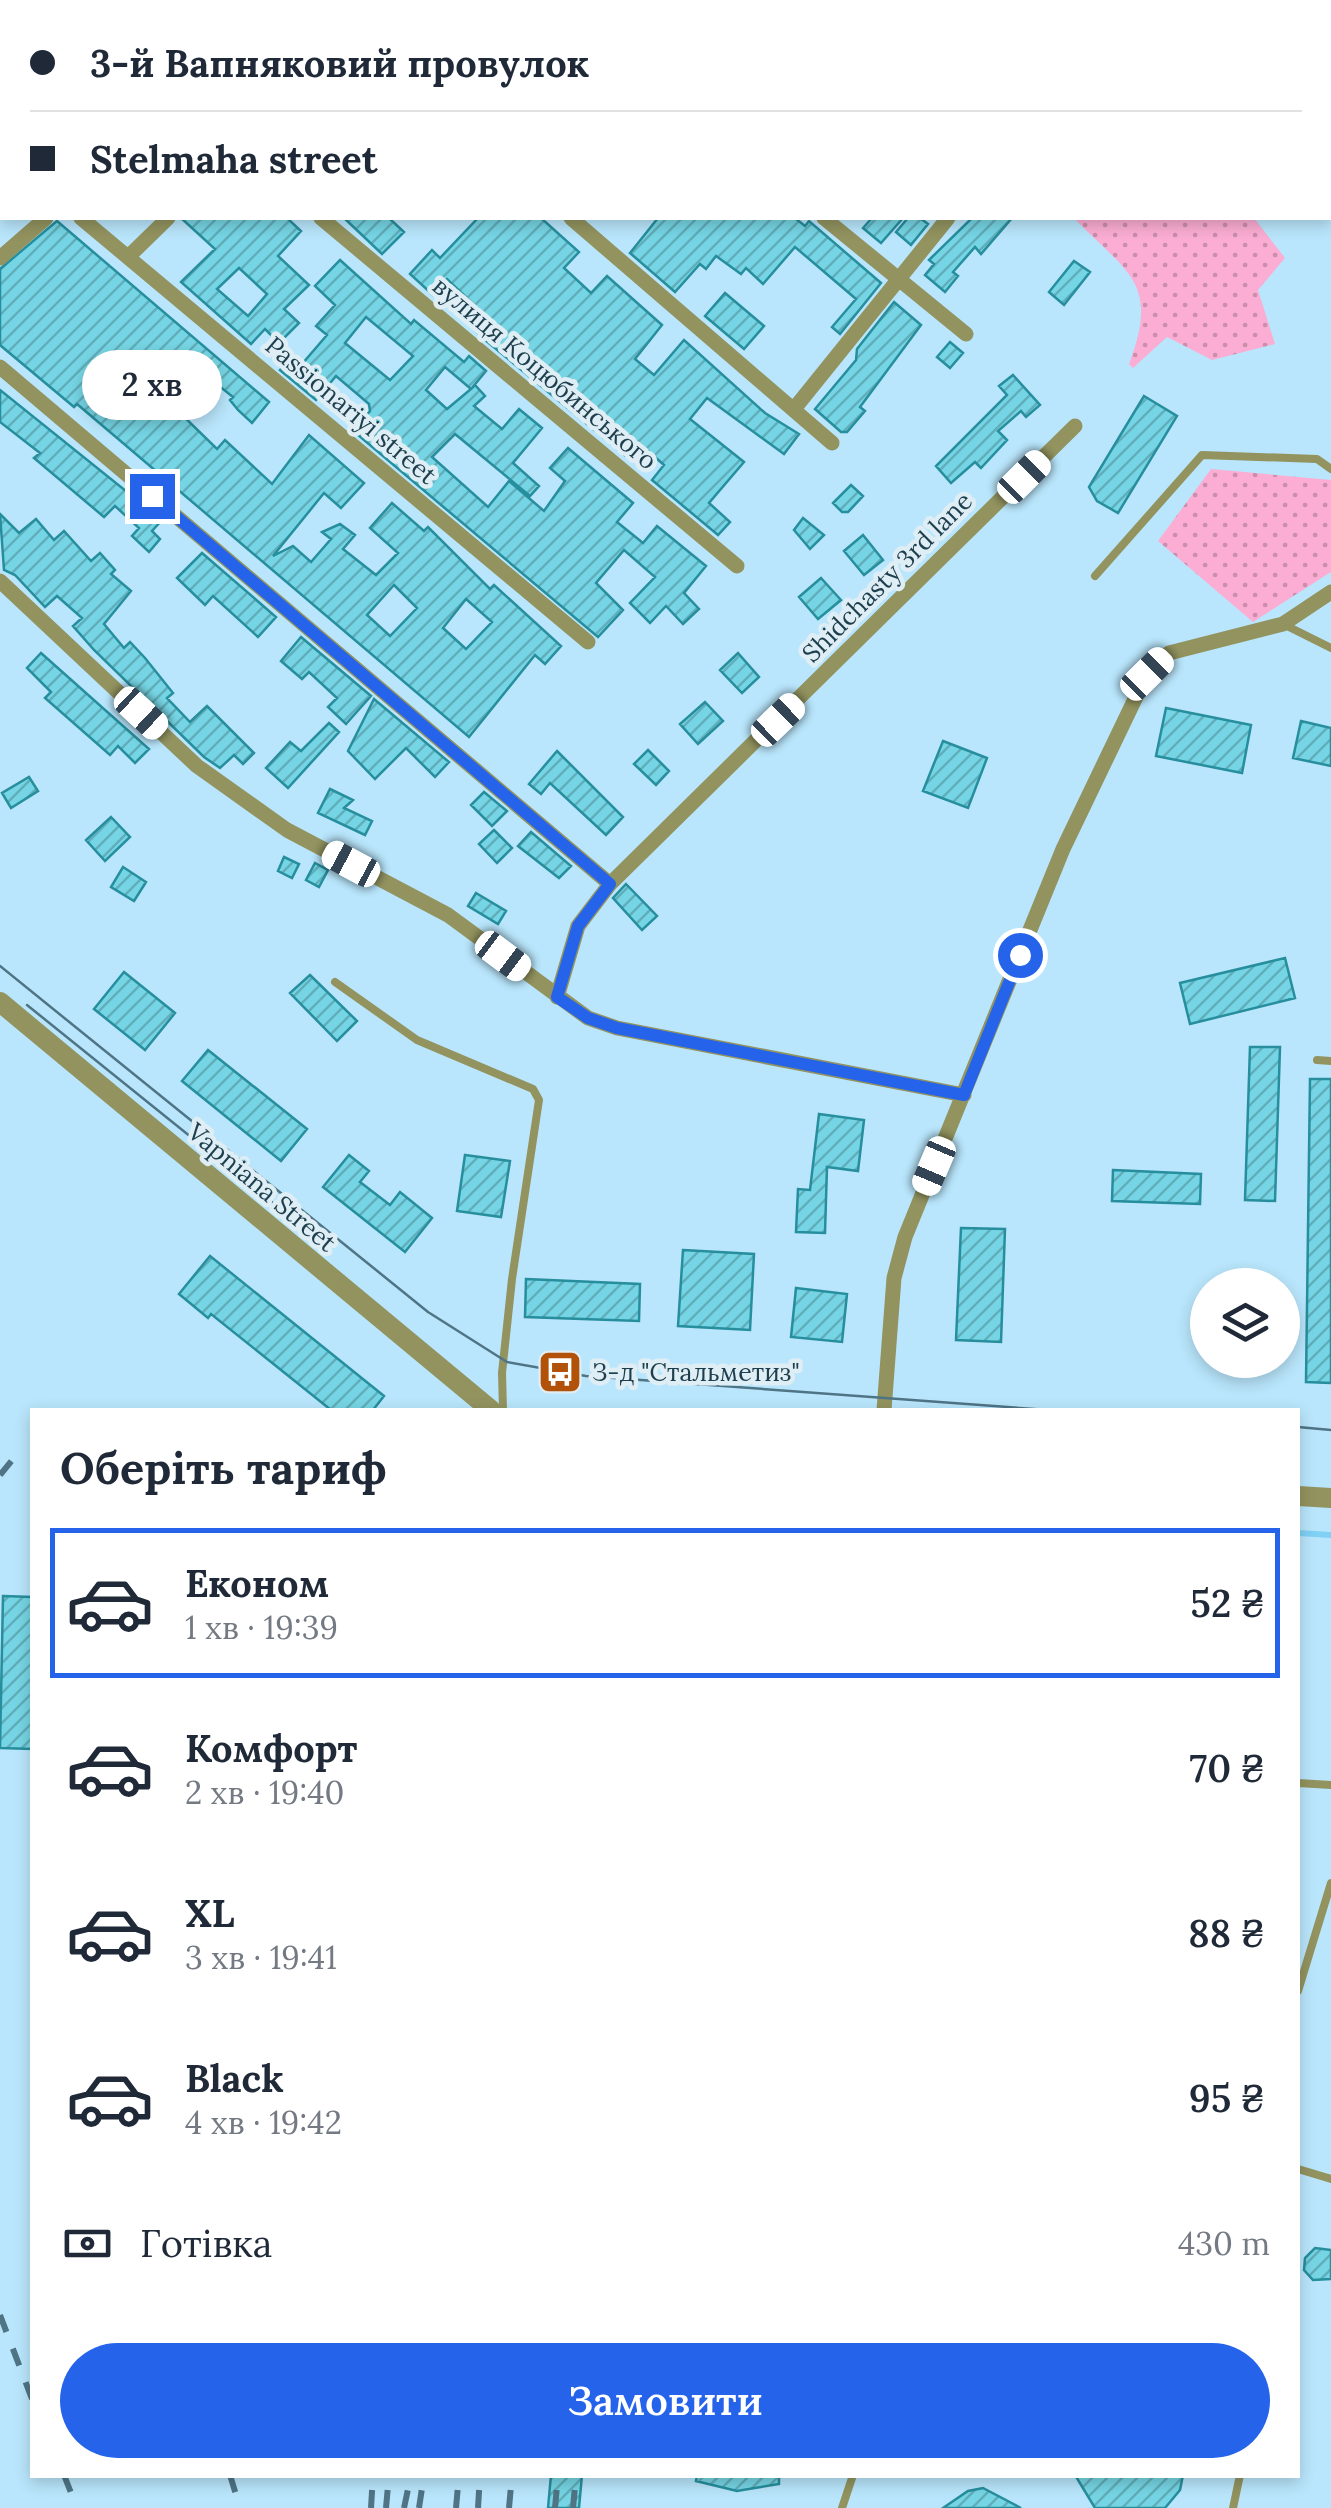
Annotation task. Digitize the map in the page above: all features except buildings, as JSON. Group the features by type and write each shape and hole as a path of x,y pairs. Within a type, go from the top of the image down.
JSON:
{"street":[{"path":"0,258 44,220"},
{"name":"Passionariyi street","path":"84,220 588,642"},
{"path":"129,256 166,220"},
{"name":"вулиця Коцюбинського","path":"324,220 736,566"},
{"path":"573,220 832,443"},
{"path":"826,220 966,334"},
{"path":"794,410 946,220"},
{"path":"0,367 610,884"},
{"name":"Shidchasty 3rd lane","path":"557,997 578,926 610,884 1075,426"},
{"path":"0,581 212,778 286,830 448,915 588,1018 617,1028 964,1095"},
{"path":"884,1408 894,1278 904,1237 1063,850 1147,674 1169,652 1283,624 1331,592"},
{"name":"Vapniana Street","path":"0,1002 489,1408"},
{"path":"1300,1496 1331,1498"}],"lane":[{"path":"1095,576 1202,455 1317,458 1331,468"},
{"path":"1283,624 1331,648"},
{"path":"335,982 416,1040 532,1089 539,1100 512,1279 502,1372 503,1408"},
{"path":"1317,1060 1331,1061"},
{"path":"1300,1783 1331,1785"},
{"path":"1300,1984 1331,1882"},
{"path":"1300,2170 1331,2179"},
{"path":"842,2508 853,2478"},
{"path":"1234,2508 1239,2478"}],"shaded area":[{"path":"1076,220 1256,220 1285,258 1258,290 1275,344 1212,360 1167,337 1133,368 1129,364 1141,314 1133,281"},
{"path":"1211,469 1331,480 1331,572 1253,622 1158,541"}],"waterway":[{"path":"1300,1533 1331,1535"}],"tram line":[{"path":"0,966 428,1312 507,1362 586,1376 1021,1408"},
{"path":"27,1005 284,1212"},
{"path":"1300,1427 1331,1430"}],"railway":[{"path":"0,1475 13,1459"},
{"path":"0,2315 30,2394"},
{"path":"65,2478 77,2508"},
{"path":"231,2478 240,2508"},
{"path":"371,2508 373,2478"},
{"path":"386,2508 389,2478"},
{"path":"404,2508 410,2478"},
{"path":"419,2508 424,2478"},
{"path":"456,2508 459,2478"},
{"path":"478,2508 480,2478"},
{"path":"509,2508 512,2478"},
{"path":"555,2508 558,2478"},
{"path":"573,2508 576,2478"}],"place":[{"name":"З-д \"Стальметиз\"","path":"560,1372"}],"route":[{"path":"152,496 610,884 578,926 557,997 588,1018 617,1028 964,1095 1020,955"}]}
